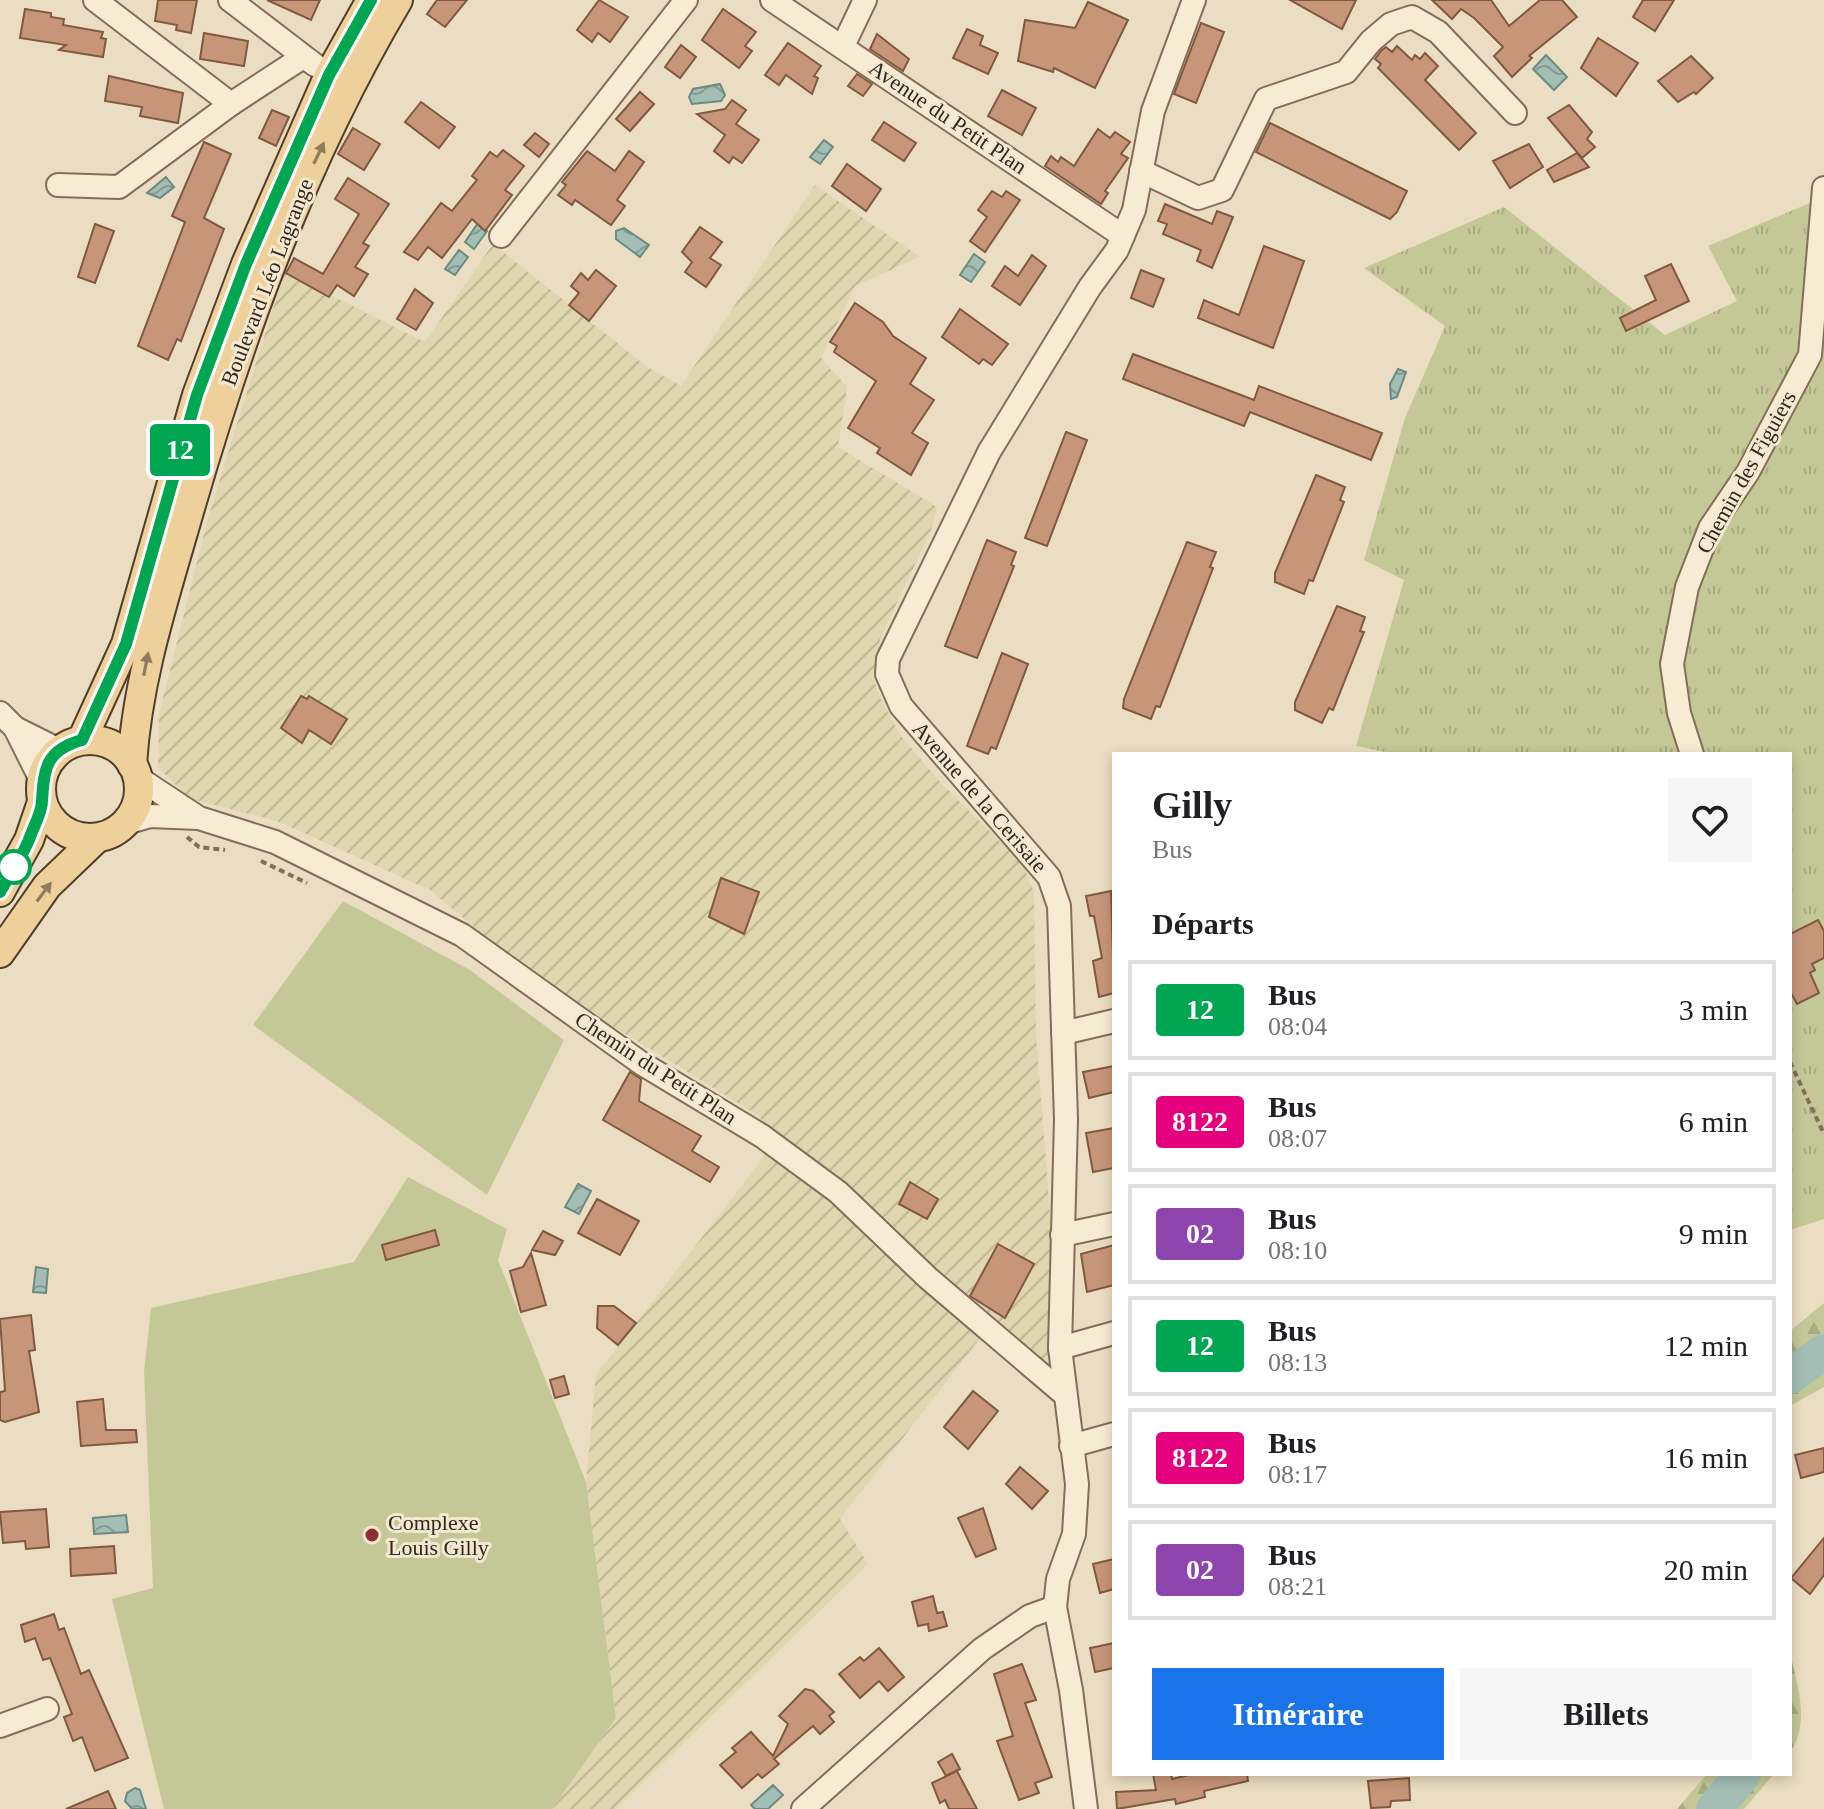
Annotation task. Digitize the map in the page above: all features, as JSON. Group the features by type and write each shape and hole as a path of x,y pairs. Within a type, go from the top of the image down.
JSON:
{"main road":[{"name":"Boulevard Léo Lagrange","path":"71,745 126,644 202,381 270,204 329,75 371,0"},
{"name":"Boulevard Léo Lagrange","path":"135,771 150,647 222,397 253,307 306,179 370,47 398,0"},
{"path":"0,892 29,840 48,763 71,745 111,745 135,771 138,801 126,823 97,838 47,886 0,953"},
{"path":"42,791 57,826 83,838 97,838"}],"street":[{"path":"95,0 231,104"},
{"path":"230,0 329,75"},
{"path":"501,236 686,0"},
{"name":"Avenue du Petit Plan","path":"772,0 1123,236"},
{"path":"843,46 865,0"},
{"name":"Avenue de la Cerisaie","path":"1086,1809 1071,1690 1055,1607 1058,1579 1074,1534 1077,1484 1060,1348 1066,1119 1056,889 1049,877 901,706 887,674 888,659 989,452 1123,236 1134,210 1153,111 1194,0"},
{"path":"1141,171 1198,198 1222,190 1266,99 1346,72 1371,41 1391,24 1412,17 1438,32 1515,113"},
{"path":"58,185 119,187 231,104 303,57"},
{"name":"Chemin des Figuiers","path":"1691,752 1679,713 1672,664 1687,587 1710,528 1748,472 1810,355 1824,188"},
{"path":"7,720 71,745"},
{"path":"7,720 42,791"},
{"name":"Chemin du Petit Plan","path":"135,771 192,826"},
{"name":"Chemin du Petit Plan","path":"126,823 150,816 275,842 462,935 641,1063 762,1136 838,1192 928,1278 1064,1394"},
{"path":"1063,1033 1112,1021"},
{"path":"1062,1235 1112,1224"},
{"path":"1060,1348 1112,1334"},
{"path":"1071,1446 1112,1435"},
{"path":"803,1809 982,1649 1030,1616 1055,1607"},
{"path":"0,1726 47,1709"}],"path":[{"path":"192,826 190,842 199,847 240,854"},
{"path":"255,858 318,889"},
{"path":"1792,1066 1824,1134"}],"shaded area":[{"path":"815,185 920,257 855,286 821,358 847,387 838,447 937,507 931,531 881,636 873,676 879,696 900,735 940,782 1022,863 1034,892 1036,1034 1064,1394 988,1328 840,1519 868,1564 616,1809 552,1809 616,1718 586,1482 596,1375 774,1144 759,1116 536,979 430,890 277,821 191,799 158,768 159,714 208,518 284,272 425,342 493,244 646,366 681,386"}],"green space":[{"path":"1824,197 1824,1219 1792,1229 1792,752 1385,752 1356,746 1404,580 1364,560 1405,418 1445,326 1364,268 1504,207 1665,335 1737,301 1708,246"},
{"path":"343,901 470,970 564,1040 487,1195 253,1025"},
{"name":"Complexe Louis Gilly","path":"408,1177 507,1229 498,1260 586,1482 616,1718 552,1809 164,1809 112,1599 153,1588 144,1372 151,1308 354,1262"},
{"path":"1824,1303 1824,1387 1792,1405 1792,1329"},
{"path":"1792,1661 1801,1716 1792,1748"},
{"path":"1705,1776 1772,1776 1744,1809 1677,1809"}],"water":[{"path":"1546,55 1567,77 1554,90 1533,69"},
{"path":"720,84 725,95 721,101 692,104 689,97 693,89"},
{"path":"824,140 833,147 820,164 810,157"},
{"path":"166,177 174,187 160,198 147,193"},
{"path":"478,223 487,231 474,249 465,242"},
{"path":"624,228 649,245 640,257 616,239 616,231"},
{"path":"459,250 468,257 455,275 445,269"},
{"path":"974,254 985,262 971,282 960,275"},
{"path":"1398,369 1406,372 1397,397 1391,399 1390,384"},
{"path":"578,1184 591,1191 579,1214 565,1207"},
{"path":"36,1267 48,1269 46,1293 33,1292"},
{"path":"126,1515 128,1532 94,1534 93,1518"},
{"path":"773,1785 783,1795 768,1809 755,1809 751,1805"},
{"path":"135,1788 140,1790 146,1809 132,1809 125,1801 127,1793"}],"building":[{"path":"158,0 197,0 191,33 176,30 177,25 155,21"},
{"path":"267,0 320,0 311,20"},
{"path":"437,0 467,0 445,27 427,14"},
{"path":"599,0 628,17 610,42 598,33 592,42 577,30"},
{"path":"1290,0 1356,0 1342,29"},
{"path":"1432,0 1491,0 1509,26 1540,0 1562,0 1577,17 1529,56 1532,58 1512,77 1494,56 1503,47 1474,18 1461,9 1452,19"},
{"path":"1643,0 1674,0 1655,31 1633,17"},
{"path":"1088,2 1128,20 1095,88 1054,68 1053,72 1018,61 1025,20 1075,28"},
{"path":"25,9 51,13 51,17 64,19 63,25 103,32 101,38 106,39 103,57 59,50 66,45 20,38"},
{"path":"723,9 756,32 745,46 752,51 739,68 702,40"},
{"path":"1201,23 1224,32 1196,103 1174,94"},
{"path":"967,29 983,36 980,45 998,53 988,74 953,58"},
{"path":"204,33 248,41 244,66 200,59"},
{"path":"877,34 909,59 903,71 870,49"},
{"path":"1598,38 1638,63 1616,96 1581,68"},
{"path":"788,43 821,66 814,76 818,78 812,94 786,75 779,85 765,75"},
{"path":"681,45 696,57 680,78 665,67"},
{"path":"1397,46 1412,60 1415,55 1420,59 1425,53 1438,66 1425,80 1476,133 1459,150 1378,68 1381,64 1375,59 1381,51 1386,47 1392,52"},
{"path":"1691,56 1713,78 1696,94 1694,92 1678,102 1658,81"},
{"path":"857,74 872,84 863,96 848,86"},
{"path":"109,76 183,93 178,123 140,116 142,107 105,101"},
{"path":"1002,90 1036,108 1022,135 988,116"},
{"path":"640,92 654,104 630,131 616,119"},
{"path":"732,100 746,110 736,124 759,140 742,163 733,157 729,163 714,151 725,135 697,114 725,109"},
{"path":"421,102 455,127 439,148 405,122"},
{"path":"1569,105 1592,132 1587,139 1595,147 1582,158 1548,118"},
{"path":"272,110 289,117 276,146 259,138"},
{"path":"884,122 916,143 904,161 872,140"},
{"path":"1270,123 1407,191 1397,212 1390,219 1256,152"},
{"path":"353,128 380,144 364,170 338,154"},
{"path":"1098,129 1110,138 1115,132 1130,142 1121,154 1128,158 1105,191 1108,193 1101,204 1045,166 1051,156 1058,162 1061,157 1074,166"},
{"path":"535,133 549,144 539,157 524,145"},
{"path":"204,142 231,154 204,218 224,229 181,341 177,339 168,360 138,346 185,222 172,216"},
{"path":"1529,144 1543,167 1510,188 1493,161"},
{"path":"503,150 524,166 505,190 512,195 485,231 472,219 442,258 428,247 418,260 404,252 441,203 452,211 477,180 472,176 490,152 497,157"},
{"path":"587,151 615,171 629,151 644,162 617,200 625,206 611,225 575,200 572,205 558,195 566,185 562,182"},
{"path":"1577,153 1589,167 1554,182 1547,170"},
{"path":"847,164 881,189 866,211 832,186"},
{"path":"348,178 389,204 363,243 369,246 355,267 368,274 354,296 337,285 329,297 286,273 294,258 323,274 359,214 335,199"},
{"path":"992,191 1002,197 1006,191 1020,200 985,252 970,241 987,217 978,210"},
{"path":"1165,204 1212,224 1217,211 1233,217 1212,268 1197,261 1201,250 1163,234 1167,224 1158,221"},
{"path":"95,224 114,231 95,283 78,277"},
{"path":"700,227 722,242 710,258 721,265 706,287 685,272 692,262 682,252"},
{"path":"1264,246 1304,261 1273,348 1198,318 1204,300 1239,315"},
{"path":"1032,255 1046,266 1020,305 992,286 1005,266 1018,276"},
{"path":"1671,264 1689,301 1626,331 1620,318 1656,300 1645,276"},
{"path":"596,270 616,286 589,321 569,305 579,293 571,286 581,273 588,280"},
{"path":"1141,270 1164,279 1153,307 1131,298"},
{"path":"415,289 433,303 416,330 397,319"},
{"path":"855,303 883,322 893,336 926,358 910,384 934,400 912,433 928,443 911,475 877,453 880,448 848,428 876,381 834,352 837,346 830,342"},
{"path":"960,309 1008,344 992,365 983,359 979,364 942,337"},
{"path":"1133,354 1254,400 1259,386 1382,433 1371,460 1250,412 1244,426 1123,379"},
{"path":"1066,432 1087,440 1047,546 1025,538"},
{"path":"1316,475 1345,487 1340,500 1344,502 1313,581 1309,580 1304,594 1275,582 1275,573"},
{"path":"987,540 1016,552 1011,565 1014,566 977,658 945,646"},
{"path":"1187,542 1216,552 1210,567 1213,568 1160,707 1156,706 1151,719 1123,708 1124,699"},
{"path":"1337,606 1365,617 1360,631 1364,632 1333,710 1329,708 1322,723 1295,710 1295,702"},
{"path":"1002,653 1028,664 996,749 991,747 988,754 967,746"},
{"path":"301,696 307,699 309,696 347,719 331,744 309,730 302,743 281,728"},
{"path":"721,878 759,892 744,934 709,917"},
{"path":"1111,891 1112,994 1099,997 1093,961 1102,958 1094,916 1090,916 1086,896"},
{"path":"1818,920 1824,931 1824,958 1812,964 1815,970 1810,973 1819,993 1797,1004 1792,995 1792,933"},
{"path":"1112,1066 1112,1092 1089,1098 1083,1072"},
{"path":"630,1072 641,1079 639,1101 701,1136 692,1151 719,1167 710,1182 603,1120"},
{"path":"1112,1128 1112,1168 1093,1172 1086,1133"},
{"path":"910,1182 938,1199 927,1219 899,1204"},
{"path":"597,1199 639,1221 620,1255 578,1233"},
{"path":"435,1230 439,1245 386,1260 382,1245"},
{"path":"543,1231 563,1241 555,1255 532,1250"},
{"path":"998,1244 1034,1264 1005,1318 970,1296"},
{"path":"1112,1246 1112,1286 1087,1292 1081,1254"},
{"path":"531,1253 546,1305 521,1312 510,1271 523,1267"},
{"path":"598,1306 614,1306 636,1323 618,1345 597,1328"},
{"path":"31,1315 35,1350 29,1351 39,1412 5,1422 0,1420 0,1392 5,1391 0,1319"},
{"path":"564,1376 569,1394 555,1398 550,1380"},
{"path":"973,1391 998,1411 968,1449 944,1427"},
{"path":"103,1399 106,1430 136,1430 137,1442 81,1446 77,1402"},
{"path":"1824,1448 1824,1472 1801,1478 1795,1455"},
{"path":"1020,1467 1048,1491 1032,1509 1006,1484"},
{"path":"983,1508 996,1549 976,1557 958,1518"},
{"path":"46,1509 49,1547 26,1549 25,1541 3,1543 0,1512"},
{"path":"1824,1538 1824,1575 1810,1594 1792,1577"},
{"path":"114,1546 116,1573 71,1576 70,1549"},
{"path":"1112,1559 1112,1590 1100,1593 1093,1564"},
{"path":"933,1596 937,1613 943,1612 947,1626 929,1631 928,1624 918,1626 912,1602"},
{"path":"54,1614 59,1630 64,1628 81,1674 89,1670 128,1758 95,1771 82,1737 73,1741 64,1717 72,1714 50,1658 43,1660 35,1638 25,1642 21,1625"},
{"path":"1112,1643 1112,1668 1095,1672 1090,1648"},
{"path":"879,1648 904,1677 888,1691 879,1681 860,1698 839,1674 860,1657 864,1661"},
{"path":"1022,1664 1036,1700 1025,1703 1052,1777 1035,1783 1039,1793 1019,1800 997,1741 1013,1736 994,1674"},
{"path":"805,1689 813,1691 834,1712 829,1716 834,1722 820,1734 813,1726 774,1759 779,1764 762,1778 758,1774 742,1788 720,1765 736,1752 732,1748 751,1732 773,1756 788,1724 779,1716"},
{"path":"952,1754 960,1769 946,1776 938,1762"},
{"path":"957,1771 977,1809 949,1809 945,1800 940,1803 932,1783"},
{"path":"1153,1776 1171,1776 1172,1779 1185,1776 1247,1776 1248,1781 1204,1791 1205,1797 1176,1804 1175,1799 1117,1809 1116,1792 1156,1790"},
{"path":"1409,1778 1410,1800 1391,1801 1390,1807 1371,1808 1368,1781"},
{"path":"108,1791 116,1809 66,1809"}],"waterway":[{"path":"1792,1375 1824,1352"},
{"path":"1714,1809 1741,1776"}],"bus line":[{"name":"12","path":"0,892 29,840 42,802 41,780 48,763 59,750 82,740 126,644 197,395 246,264 329,75 371,0"}],"place":[{"name":"Complexe Louis Gilly","path":"372,1535"}]}
